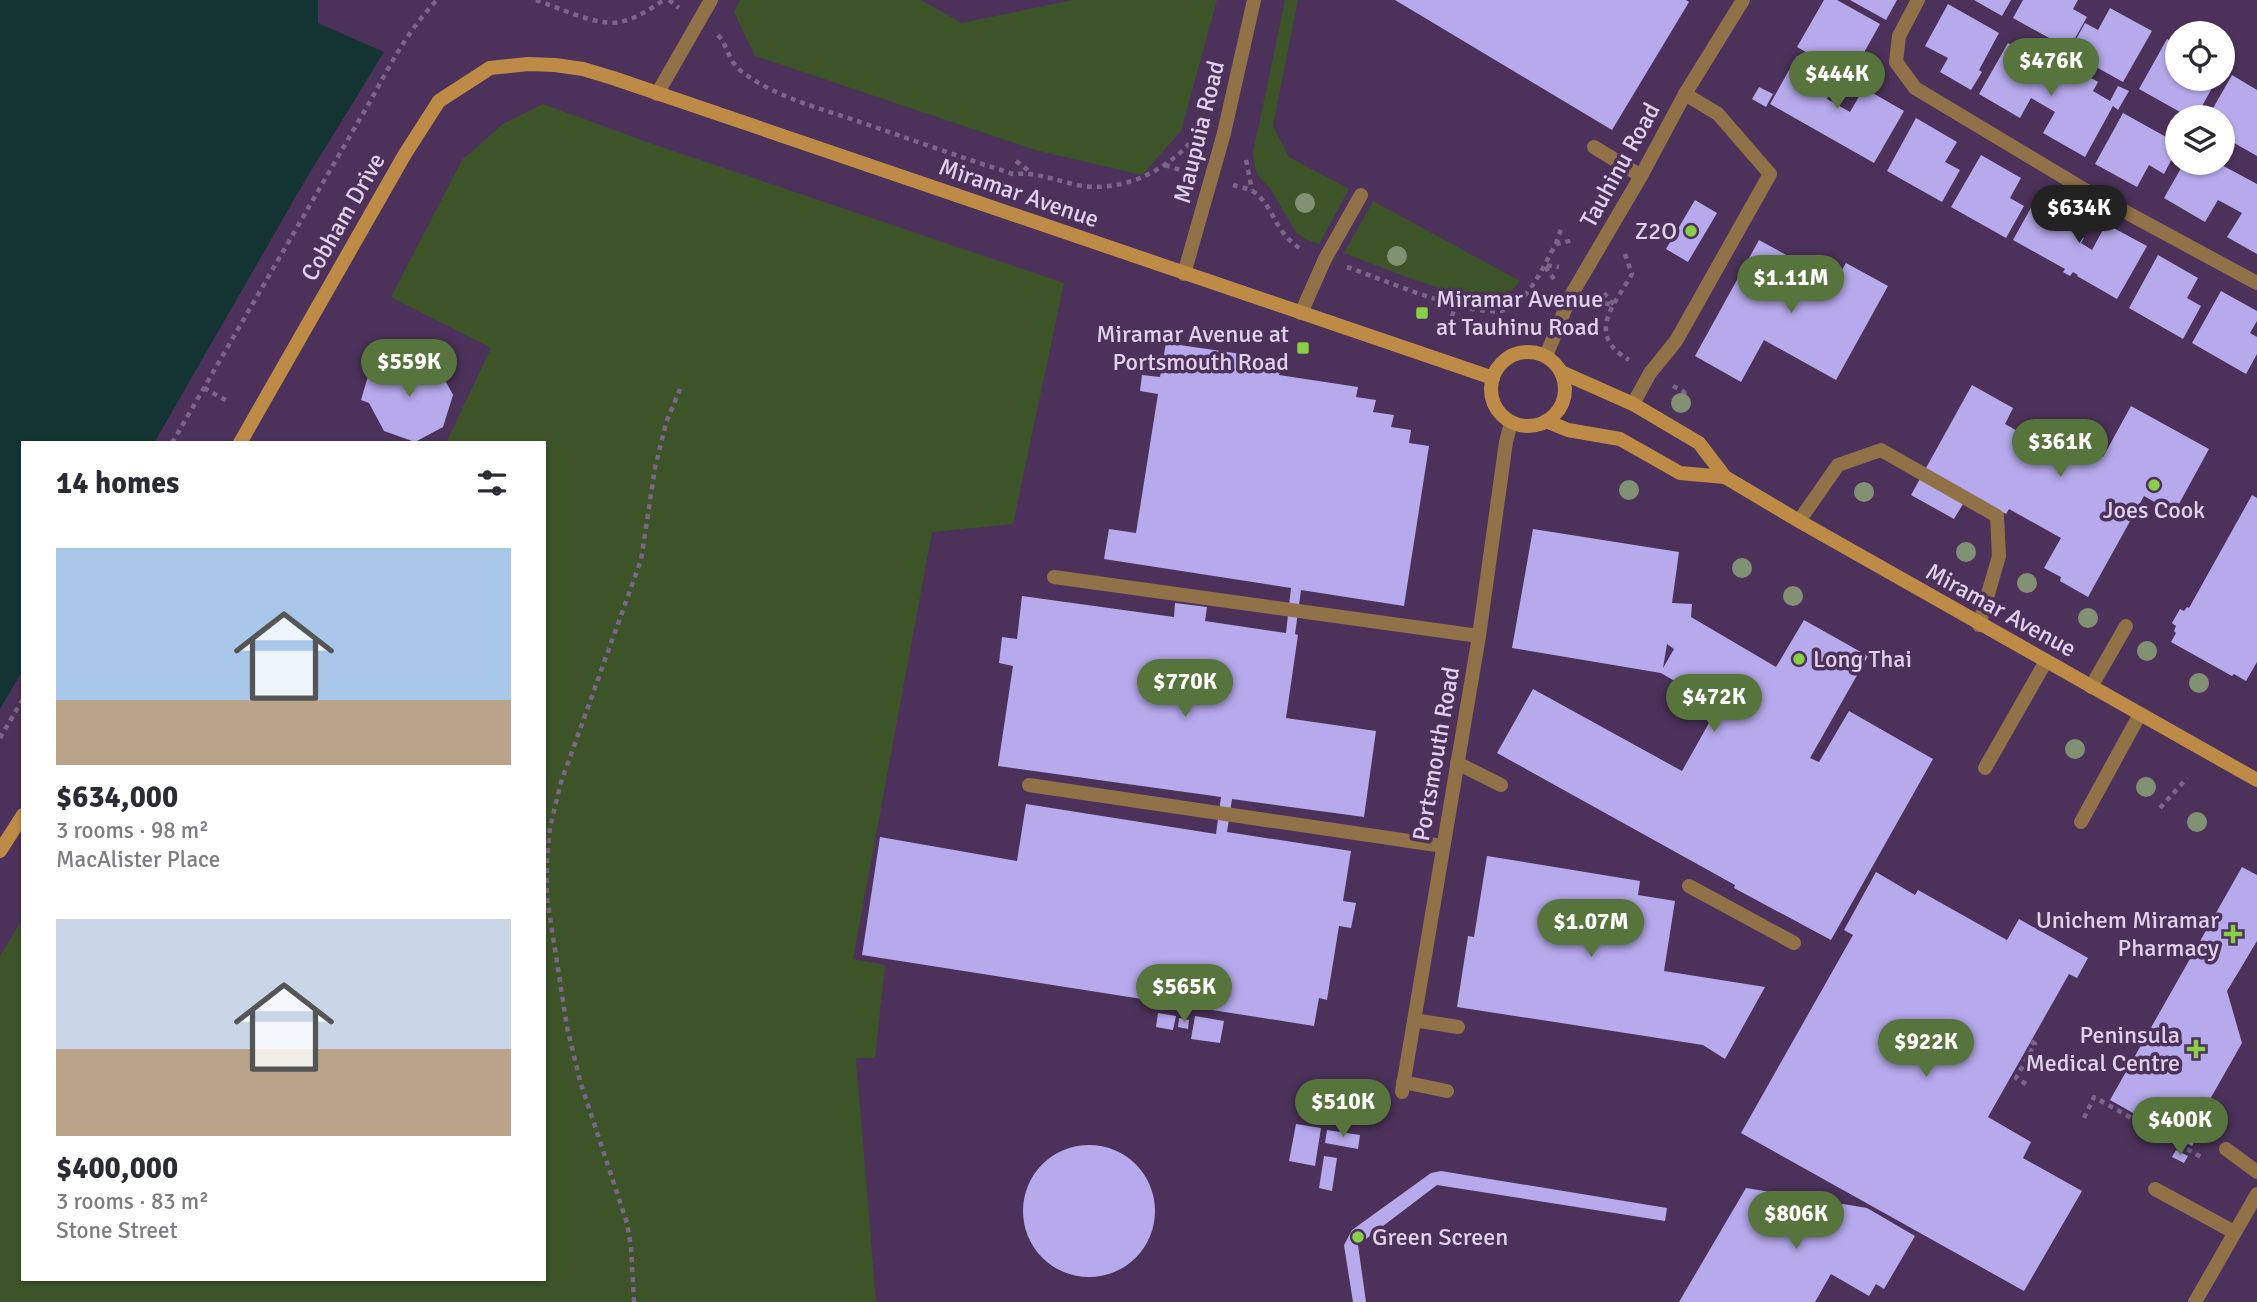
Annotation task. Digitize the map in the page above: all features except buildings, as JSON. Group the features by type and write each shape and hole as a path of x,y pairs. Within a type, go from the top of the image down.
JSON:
{"main road":[{"name":"Miramar Avenue","path":"528,64 583,69 1493,378"},
{"name":"Cobham Drive","path":"241,441 405,154 439,101 490,68 528,64"},
{"path":"1524,352 1546,356 1561,372 1565,385 1563,400 1556,413 1546,421 1531,426 1511,423 1496,408 1492,397 1493,378 1502,362 1512,355 1524,352"},
{"name":"Miramar Avenue","path":"1561,372 1633,404 1699,443 1725,477 1799,522 2257,780"},
{"name":"Miramar Avenue","path":"1546,421 1568,430 1620,439 1680,473 1725,477"},
{"path":"0,851 21,818"}],"street":[{"path":"657,94 711,0"},
{"name":"Maupuia Road","path":"1184,274 1224,133 1254,0"},
{"name":"Tauhinu Road","path":"1546,356 1570,297 1641,176 1685,94 1743,0"},
{"path":"1918,0 1899,36 1896,62 1915,88 2085,190 2257,283"},
{"path":"1633,404 1650,373 1676,341 1770,173 1718,114 1685,94"},
{"path":"1594,147 1641,176"},
{"path":"1301,313 1325,259 1360,195"},
{"name":"Portsmouth Road","path":"1447,1091 1402,1087 1479,636 1505,448 1511,423"},
{"path":"1799,522 1838,465 1881,450 1997,516 1999,556 1979,625"},
{"path":"1054,577 1479,636"},
{"path":"2091,687 2126,626"},
{"path":"1985,768 2046,661"},
{"path":"2081,822 2140,714"},
{"path":"1457,763 1502,785"},
{"path":"1029,785 1443,846"},
{"path":"1689,886 1794,943"},
{"path":"1414,1020 1458,1027"},
{"path":"2225,1149 2257,1172"},
{"path":"2155,1189 2234,1232"},
{"path":"2194,1302 2257,1194"}],"path":[{"path":"173,441 397,52 437,0"},
{"path":"536,0 605,23 632,19 666,0 676,5"},
{"path":"718,35 738,69 771,89 1013,173 1030,172 1080,185 1107,186 1150,175 1190,143"},
{"path":"1177,156 1188,159"},
{"path":"1246,160 1252,191"},
{"path":"1016,161 1030,172"},
{"path":"1165,165 1183,171"},
{"path":"1237,174 1248,178"},
{"path":"1235,186 1252,191 1263,201 1290,242 1325,259 1455,305 1494,312 1509,308 1527,292 1556,244 1562,226"},
{"path":"1556,244 1568,242"},
{"path":"1627,259 1632,274 1607,318 1606,339 1611,348 1684,393 1690,412"},
{"path":"1544,265 1560,267"},
{"path":"1544,265 1553,278"},
{"path":"1602,291 1614,305"},
{"path":"1596,303 1614,305"},
{"path":"1450,321 1455,305"},
{"path":"204,388 229,402"},
{"path":"634,1302 627,1223 580,1081 567,1027 547,898 547,862 550,827 561,782 641,560 655,468 666,423 680,389"},
{"path":"0,738 21,702"},
{"path":"2160,808 2187,778"},
{"path":"2026,1084 2016,1078 2035,1044 2031,1041"},
{"path":"2084,1118 2094,1097 2202,1158"}],"green space":[{"path":"740,0 921,0 962,23 1073,0 1217,0 1181,131 1142,175 1035,150 755,56 734,12"},
{"path":"1285,0 1298,0 1273,126 1289,157 1349,189 1319,244 1296,232 1255,168 1253,153"},
{"path":"543,104 647,142 1064,283 1013,524 932,532 853,959 885,965 875,1058 856,1058 876,1302 0,1302 0,956 21,921 21,1281 546,1281 546,441 447,441 491,348 391,297 462,160 503,124"},
{"path":"1373,201 1520,281 1502,296 1481,299 1443,289 1344,253"}],"shaded area":[{"path":"0,0 318,0 318,23 384,52 303,184 155,441 21,441 21,673 0,709"}],"place":[{"name":"Z2O","path":"1691,231"},
{"name":"Miramar Avenue at Tauhinu Road","path":"1422,313"},
{"name":"Miramar Avenue at Portsmouth Road","path":"1303,348"},
{"name":"Joes Cook","path":"2154,485"},
{"name":"Long Thai","path":"1799,659"},
{"name":"Unichem Miramar Pharmacy","path":"2233,934"},
{"name":"Peninsula Medical Centre","path":"2196,1049"},
{"name":"Green Screen","path":"1358,1237"}]}
